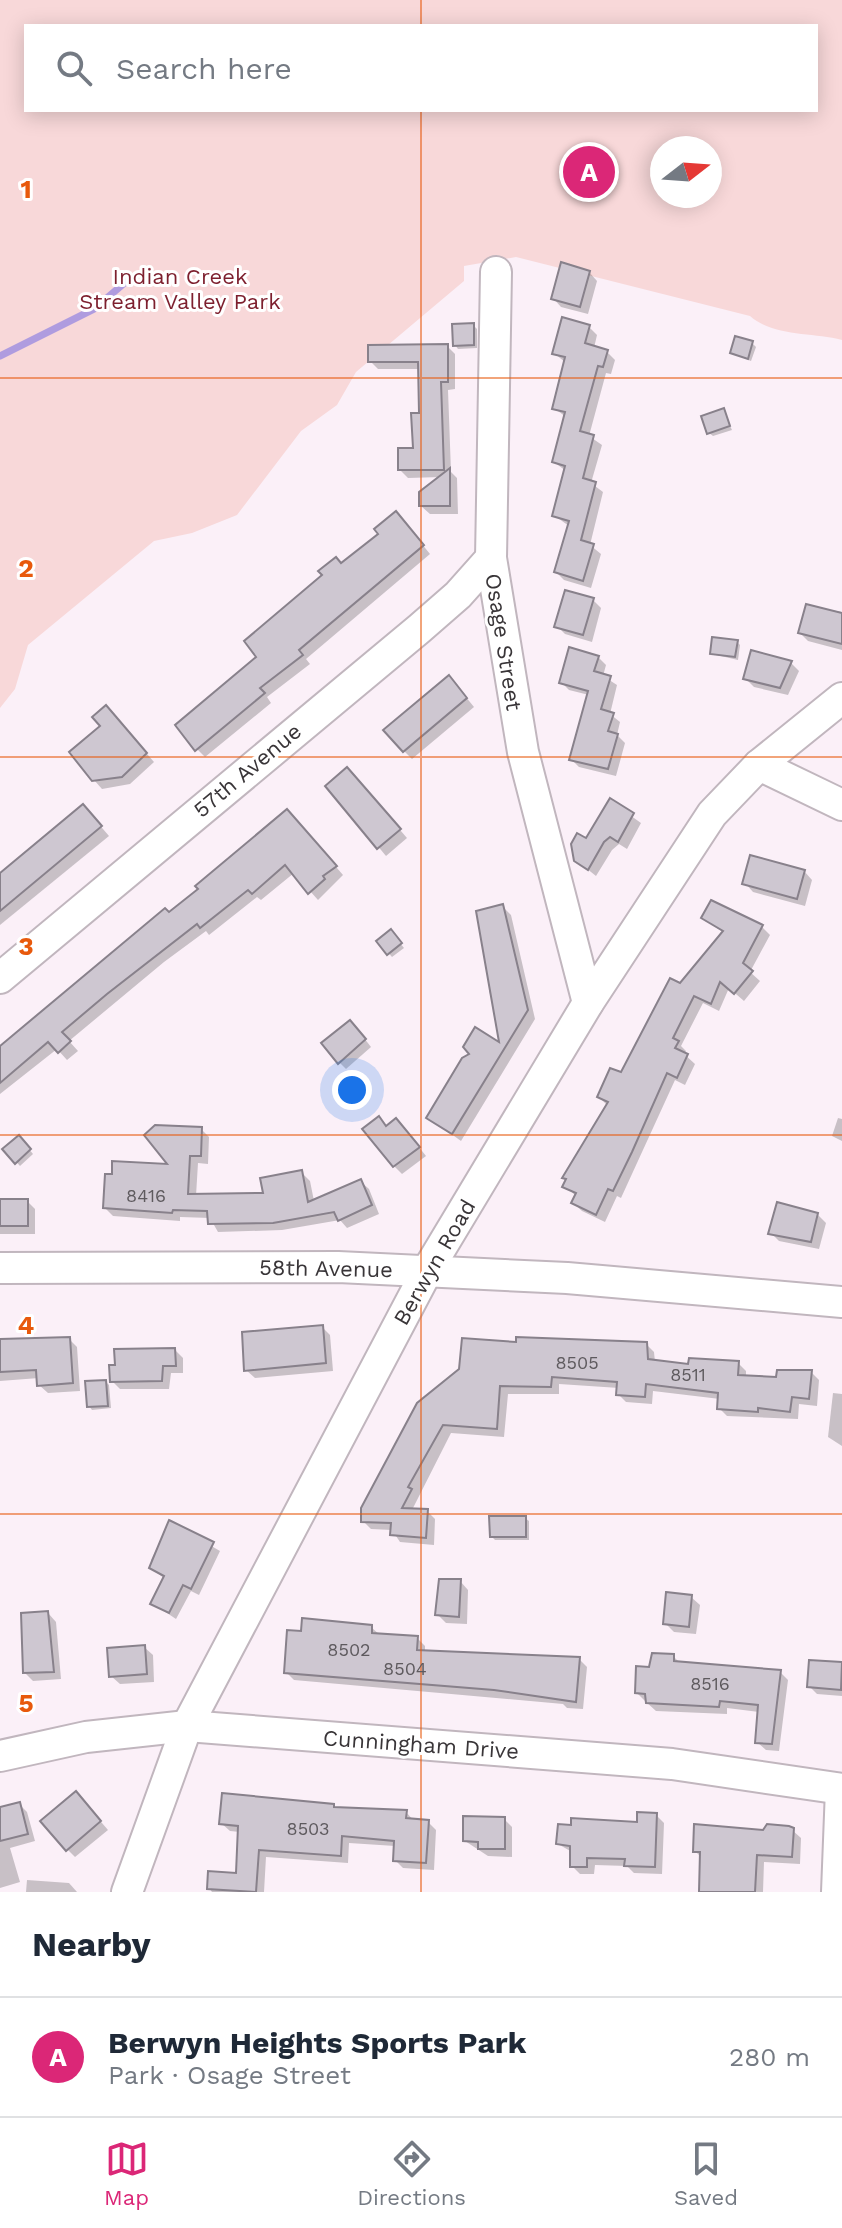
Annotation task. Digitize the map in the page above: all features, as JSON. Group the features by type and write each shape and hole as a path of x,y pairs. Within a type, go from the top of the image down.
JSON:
{"street":[{"name":"Osage Street","path":"496,272 491,558 523,752 588,1003"},
{"name":"57th Avenue","path":"0,978 419,629 458,595 491,558"},
{"name":"Berwyn Road","path":"127,1892 187,1726 427,1271 588,1003 712,814 759,765 842,698"},
{"path":"759,765 842,805"},
{"name":"58th Avenue","path":"0,1268 338,1267 580,1279 842,1302"},
{"name":"Cunningham Drive","path":"0,1756 86,1737 187,1726 672,1764 842,1789"},
{"path":"837,1892 842,1789"}],"green space":[{"name":"Indian Creek Stream Valley Park","path":"0,0 842,0 842,340 782,331 750,316 516,257 464,266 464,281 356,372 337,405 301,431 237,515 192,533 154,541 28,645 15,689 0,708"}],"building":[{"path":"561,262 590,271 580,307 551,299"},
{"path":"562,317 590,325 585,343 608,350 603,367 598,366 580,431 594,435 583,478 596,482 581,540 594,544 583,581 554,572 569,521 552,516 565,466 552,462 565,412 552,409 565,357 552,354"},
{"path":"474,323 474,345 453,346 452,324"},
{"path":"735,336 753,341 748,359 730,353"},
{"path":"448,344 448,382 441,382 444,470 398,470 398,448 413,448 411,413 419,413 418,362 368,362 368,345"},
{"path":"724,408 730,426 707,434 701,416"},
{"path":"450,468 450,506 419,506 419,492"},
{"path":"396,511 424,545 299,650 303,655 260,688 265,693 195,751 175,725 256,657 244,641 322,575 318,571 336,557 341,563 378,534 374,529"},
{"path":"565,590 594,598 583,635 554,627"},
{"path":"806,604 842,613 842,644 798,633"},
{"path":"712,637 738,640 735,657 710,654"},
{"path":"569,647 599,656 594,671 611,676 601,709 614,713 608,731 618,734 608,769 569,760 588,691 559,683"},
{"path":"751,650 792,661 780,688 743,679"},
{"path":"449,675 467,698 403,752 383,730"},
{"path":"106,705 147,753 122,777 92,781 69,752 100,726 92,717"},
{"path":"347,767 401,829 377,849 325,786"},
{"path":"610,798 634,813 618,842 610,837 604,842 588,870 574,861 571,844 577,833 586,838"},
{"path":"83,804 102,826 0,911 0,873"},
{"path":"287,809 337,866 323,876 325,879 308,894 285,865 252,894 248,890 200,928 197,924 107,994 62,1032 71,1041 58,1053 48,1042 0,1083 0,1046 165,908 169,912 198,889 195,886"},
{"path":"750,855 805,870 797,899 742,884"},
{"path":"711,900 763,925 743,963 753,971 734,994 720,982 711,1004 694,996 673,1038 679,1041 675,1048 688,1054 677,1078 667,1073 613,1191 608,1189 596,1215 571,1203 576,1193 562,1187 566,1179 562,1178 608,1102 597,1097 610,1068 621,1072 670,978 680,983 723,931 701,918"},
{"path":"503,904 528,1010 452,1134 426,1118 462,1058 469,1054 463,1047 475,1027 499,1042 476,911"},
{"path":"391,929 402,943 387,955 376,941"},
{"path":"350,1020 366,1039 338,1064 321,1043"},
{"path":"379,1116 386,1126 396,1118 420,1147 393,1167 362,1129"},
{"path":"155,1125 202,1127 201,1156 190,1156 188,1194 263,1193 260,1178 302,1170 308,1202 361,1179 372,1205 338,1221 334,1212 273,1223 208,1224 207,1211 173,1210 172,1213 103,1208 105,1174 112,1174 112,1161 167,1164 144,1135"},
{"path":"19,1135 31,1149 15,1164 2,1149"},
{"path":"0,1199 28,1199 28,1226 0,1226"},
{"path":"777,1202 818,1213 811,1242 768,1234"},
{"path":"323,1325 326,1363 244,1371 242,1332"},
{"path":"70,1337 73,1383 37,1386 36,1370 0,1372 0,1339"},
{"path":"516,1337 647,1342 648,1359 688,1364 689,1358 739,1361 738,1375 776,1377 777,1370 812,1370 809,1399 792,1397 790,1412 758,1408 758,1412 717,1409 718,1393 646,1384 645,1397 616,1395 617,1382 552,1377 551,1387 500,1386 497,1429 443,1425 408,1487 412,1489 402,1508 428,1509 426,1538 390,1535 391,1523 361,1522 361,1508 417,1403 459,1369 462,1338 516,1342"},
{"path":"175,1348 176,1366 163,1366 162,1381 110,1382 109,1365 115,1365 114,1349"},
{"path":"106,1380 108,1406 87,1407 85,1381"},
{"path":"489,1516 526,1516 526,1537 490,1537"},
{"path":"169,1520 214,1542 191,1589 183,1585 169,1613 150,1604 164,1576 149,1568"},
{"path":"439,1579 461,1579 459,1617 435,1615"},
{"path":"666,1592 692,1595 689,1627 663,1624"},
{"path":"48,1611 54,1672 23,1673 21,1613"},
{"path":"302,1618 372,1625 372,1633 418,1636 417,1650 580,1657 576,1702 494,1690 284,1673 287,1630 301,1631"},
{"path":"145,1645 147,1674 109,1677 107,1648"},
{"path":"652,1653 674,1654 674,1661 781,1670 772,1744 755,1743 758,1705 720,1701 719,1707 646,1703 645,1694 635,1693 636,1666 649,1667"},
{"path":"809,1660 842,1662 841,1690 807,1687"},
{"path":"76,1791 101,1821 66,1851 40,1821"},
{"path":"222,1793 334,1804 334,1807 407,1810 406,1818 429,1820 426,1863 393,1861 394,1841 342,1836 341,1856 259,1850 256,1892 207,1889 208,1871 236,1873 238,1826 219,1824"},
{"path":"20,1802 28,1834 0,1841 0,1807"},
{"path":"637,1812 657,1813 655,1867 624,1866 625,1859 587,1858 587,1867 570,1867 570,1846 556,1844 558,1824 571,1825 571,1818 637,1822"},
{"path":"463,1816 505,1817 505,1849 478,1849 478,1842 463,1841"},
{"path":"694,1824 763,1830 767,1824 789,1826 794,1828 792,1857 757,1855 755,1892 699,1892 700,1852 693,1852"}],"waterway":[{"path":"0,356 94,309 128,280"}],"place":[{"name":"Berwyn Heights Sports Park","path":"589,172"}]}
